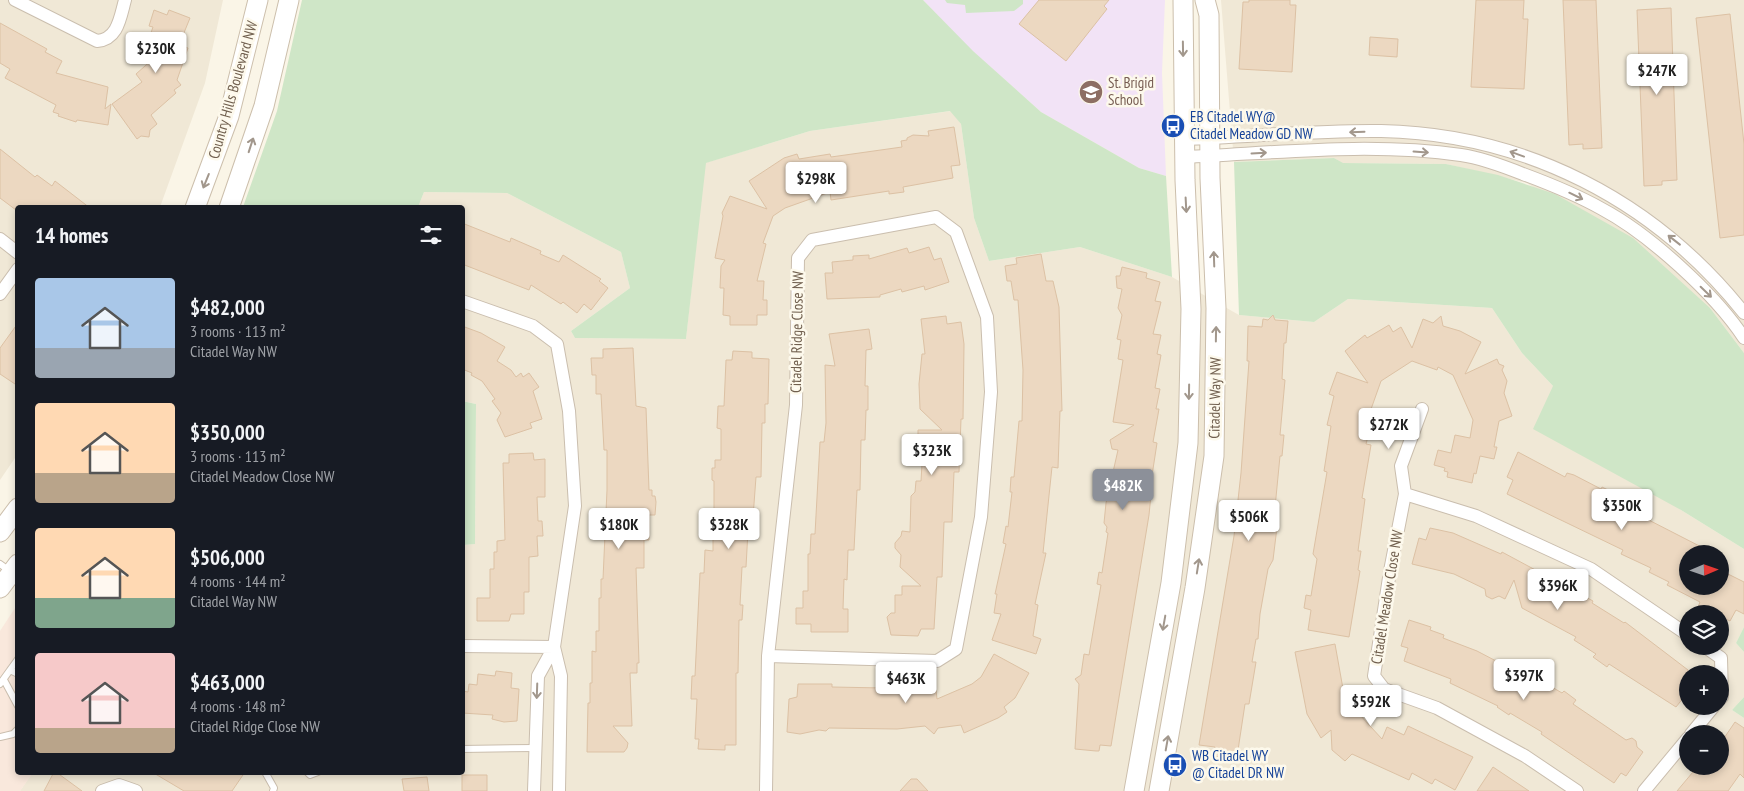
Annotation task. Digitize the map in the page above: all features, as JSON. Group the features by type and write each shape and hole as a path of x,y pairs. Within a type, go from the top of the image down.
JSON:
{"street":[{"path":"15,0 97,42 107,40 112,36 125,0"},
{"name":"Country Hills Boulevard NW","path":"196,205 229,116 258,0"},
{"path":"230,205 264,106 289,0"},
{"name":"Citadel Way NW","path":"1134,791 1172,583 1188,443 1191,309 1185,148 1183,0"},
{"name":"Citadel Way NW","path":"1159,791 1194,588 1214,456 1216,308 1210,147 1209,15 1205,0"},
{"path":"1210,147 1381,131 1466,140 1507,150 1570,173 1611,195 1647,219 1691,254 1723,287 1744,313"},
{"path":"1185,148 1379,149 1462,155 1499,165 1558,187 1603,209 1632,228 1711,297 1744,338"},
{"name":"Citadel Ridge Close NW","path":"766,791 768,656 796,405 798,258 812,240 936,217 956,232 988,317 991,392 981,517 956,648 937,660 768,656"},
{"path":"0,240 15,252"},
{"path":"0,294 15,274"},
{"path":"465,302 533,326 557,344 569,411 576,506 554,647 538,676 534,791"},
{"path":"1191,309 1216,308"},
{"name":"Citadel Meadow Close NW","path":"1422,410 1400,466 1405,494 1390,571 1374,676 1384,689 1438,708 1525,756 1577,791"},
{"path":"1405,494 1476,516 1591,569 1679,629"},
{"path":"0,532 15,512"},
{"path":"0,588 12,569"},
{"path":"1172,583 1194,588"},
{"path":"465,646 554,647"},
{"path":"554,647 561,676 559,791"},
{"path":"1698,725 1707,715"},
{"path":"1644,791 1679,749"},
{"path":"102,791 119,785 136,791"}],"lane":[{"path":"15,662 2,682 15,702"},
{"path":"10,670 15,672"},
{"path":"0,737 15,732"},
{"path":"465,749 535,748"},
{"path":"267,775 274,788 273,791"}],"shaded area":[{"path":"0,0 223,0 205,83 161,205 15,205 15,458 0,480"},
{"name":"St. Brigid School","path":"923,0 1165,0 1162,73 1166,176 1139,168 1041,112 968,47"},
{"path":"1221,0 1744,0 1744,353 1710,308 1527,183 1446,164 1342,163 1334,158 1234,162"},
{"path":"951,111 961,124 974,218 989,261 1080,247 1172,277 1239,315 1314,322 1348,299 1492,308 1522,353 1553,386 1681,510 1744,549 1744,627 1736,643 1744,652 1744,697 1732,710 1744,718 1744,791 20,791 31,775 465,775 465,545 475,544 476,404 465,401 465,205 419,205 424,192 507,193 621,252 630,288 571,331 575,338 686,339 705,163 810,131"},
{"path":"15,608 15,775 32,775 20,791 0,791 0,631"}],"green space":[{"path":"302,0 923,0 973,51 1041,112 1139,168 1166,176 1172,277 1080,247 989,261 974,218 961,124 950,111 810,131 706,163 686,339 575,338 571,331 630,288 621,252 507,193 424,192 419,205 244,205 277,111"},
{"path":"945,0 1023,0 1023,4 1014,11 966,13 965,5 947,3"},
{"path":"1334,158 1343,163 1446,164 1498,175 1555,194 1633,238 1710,308 1744,353 1744,549 1681,510 1533,429 1553,386 1522,353 1492,308 1348,299 1314,322 1239,315 1234,162"},
{"path":"465,402 476,404 475,544 465,545"},
{"path":"1744,627 1744,652 1736,643"},
{"path":"1744,697 1744,718 1732,710"}],"building":[{"path":"1039,0 1109,0 1104,6 1107,9 1066,61 1019,24"},
{"path":"1249,0 1290,0 1290,5 1296,5 1292,72 1239,69 1243,2 1249,2"},
{"path":"1476,0 1524,0 1523,19 1528,19 1524,89 1471,87"},
{"path":"1563,0 1596,0 1602,148 1583,149 1583,144 1569,145"},
{"path":"1671,8 1677,180 1662,181 1662,185 1644,186 1637,10"},
{"path":"154,10 167,15 169,10 190,18 179,45 188,48 177,80 181,85 174,90 176,93 151,115 157,124 150,130 149,137 141,136 137,139 112,104 142,82 136,74 163,50 147,44 153,27 149,26"},
{"path":"1730,14 1744,144 1744,235 1720,238 1696,18"},
{"path":"0,23 47,49 45,52 62,61 56,73 108,87 105,109 111,104 108,125 77,120 76,122 58,116 59,114 53,112 56,105 5,78 10,69 0,63"},
{"path":"1370,37 1398,39 1397,57 1369,55"},
{"path":"954,127 960,165 951,166 953,178 903,187 904,192 889,194 889,191 831,200 830,192 785,208 773,216 763,243 766,244 757,281 764,281 763,300 767,300 767,315 757,315 757,325 730,325 730,316 723,315 724,288 720,288 721,266 725,260 715,258 722,213 730,196 767,209 749,181 784,158 797,154 799,159 830,154 831,157 902,147 901,141 907,140 907,138 913,135 929,136 928,131"},
{"path":"0,149 35,177 37,175 52,186 55,181 86,205 15,205 15,209 0,198"},
{"path":"465,224 510,242 511,238 541,251 540,254 559,262 563,255 601,279 599,281 608,288 591,310 584,304 577,313 563,302 561,304 531,285 529,290 465,265"},
{"path":"929,247 934,260 941,258 949,282 925,290 924,286 902,292 901,289 880,295 880,297 827,299 825,273 833,273 832,262 853,260 853,256 869,255 869,259 907,248 909,253"},
{"path":"1041,254 1046,281 1053,281 1059,307 1062,411 1060,411 1058,468 1052,467 1043,553 1046,553 1035,604 1038,605 1033,636 1041,639 1036,654 992,640 1001,614 994,613 997,594 995,594 1006,544 1003,543 1006,526 1008,527 1012,492 1010,492 1011,477 1014,477 1019,421 1022,421 1023,370 1018,300 1014,300 1011,281 1007,281 1005,266 1017,264 1016,258"},
{"path":"1122,267 1147,273 1146,278 1160,282 1155,301 1161,302 1153,334 1161,335 1157,354 1161,355 1155,388 1160,389 1156,409 1159,409 1153,442 1157,443 1149,495 1151,495 1149,515 1111,746 1100,745 1099,751 1096,751 1075,749 1079,684 1075,679 1081,675 1084,654 1089,655 1101,585 1097,584 1099,572 1102,573 1108,533 1104,523 1106,503 1118,450 1112,449 1110,440 1134,425 1113,422 1123,360 1118,359 1121,340 1117,339 1122,315 1118,308 1122,289 1117,288 1116,276 1120,276"},
{"path":"1273,315 1275,320 1288,321 1286,343 1284,343 1282,379 1285,380 1280,435 1284,435 1274,518 1278,519 1273,560 1268,569 1260,614 1258,639 1256,639 1252,662 1256,662 1249,704 1245,704 1235,759 1213,756 1215,747 1199,745 1234,536 1241,473 1249,361 1247,361 1248,326 1262,327 1263,319 1268,320"},
{"path":"946,316 947,324 961,322 964,344 963,419 961,419 959,472 954,472 952,522 944,522 942,577 937,577 934,629 921,629 918,636 891,635 887,617 891,613 895,613 895,595 902,595 902,586 921,586 900,567 901,555 895,548 895,543 901,536 902,531 910,532 911,496 915,492 916,481 921,481 922,464 917,460 937,441 918,441 918,430 942,430 920,409 919,384 922,354 925,354 921,319"},
{"path":"1441,316 1443,326 1460,331 1481,342 1465,374 1497,359 1499,364 1504,366 1502,370 1507,381 1504,393 1512,416 1499,421 1494,447 1497,447 1494,459 1480,456 1472,483 1447,477 1448,472 1444,471 1445,468 1434,465 1438,450 1451,453 1455,435 1470,438 1473,420 1453,375 1438,367 1437,370 1412,361 1381,381 1370,412 1374,413 1366,444 1371,445 1362,498 1365,499 1358,551 1361,551 1358,570 1360,571 1349,637 1308,630 1311,610 1304,608 1306,595 1311,596 1317,559 1313,554 1327,472 1324,471 1331,426 1327,425 1334,396 1329,394 1337,372 1368,383 1345,351 1365,335 1367,338 1389,325 1393,332 1401,327 1412,348 1423,319 1433,323"},
{"path":"15,327 15,384 0,374 0,348"},
{"path":"465,327 481,333 505,347 497,361 511,370 516,377 521,373 523,377 529,373 539,387 533,391 542,419 530,423 532,428 505,437 497,420 501,413 492,401 495,399 482,381 471,375 472,373 465,370"},
{"path":"869,329 872,349 866,350 865,386 868,386 868,410 866,410 865,440 861,440 860,490 857,490 854,550 848,550 847,580 844,579 843,609 848,609 848,632 811,632 811,624 796,624 796,608 803,608 803,591 808,591 808,554 810,554 811,534 815,534 820,442 824,442 826,423 825,365 835,366 829,334"},
{"path":"633,348 636,406 646,408 649,490 652,490 652,496 655,496 656,502 655,515 649,515 649,540 644,540 644,568 636,568 639,663 637,663 637,673 630,673 632,726 613,726 628,743 624,752 587,752 588,703 590,703 590,683 592,683 592,651 596,652 596,631 599,631 599,598 601,598 601,579 603,579 607,490 607,450 604,450 601,394 596,394 596,375 592,375 591,358 603,358 603,349"},
{"path":"733,351 752,352 752,358 769,359 768,404 765,404 765,423 762,423 761,477 756,477 752,531 748,531 746,567 742,567 740,605 743,605 742,620 739,620 738,673 736,673 736,745 725,745 725,750 698,749 699,739 695,739 697,699 691,699 692,676 695,676 700,573 704,573 705,550 713,551 713,527 709,522 714,518 712,468 715,468 715,460 721,460 721,429 717,428 718,406 724,406 726,360 732,360"},
{"path":"1518,452 1565,477 1567,473 1574,475 1630,501 1630,506 1639,510 1637,514 1697,545 1679,545 1679,591 1667,585 1669,582 1649,572 1651,568 1621,554 1623,550 1507,494 1513,480 1507,477"},
{"path":"533,453 534,460 545,459 545,497 537,497 538,521 542,521 543,536 537,536 538,556 529,557 529,592 524,592 524,614 511,614 509,621 477,621 477,598 490,598 490,569 494,569 494,552 497,552 497,541 505,540 503,463 509,463 509,454"},
{"path":"1430,528 1453,533 1501,554 1502,552 1593,601 1592,603 1625,622 1681,665 1679,665 1679,703 1676,707 1609,664 1607,667 1593,657 1596,654 1574,640 1576,637 1522,608 1514,580 1505,599 1499,596 1492,599 1486,596 1485,589 1454,574 1412,564 1419,538 1426,540"},
{"path":"1729,574 1744,582 1744,614 1736,610 1730,621 1729,605 1699,605 1700,602 1686,595 1729,595"},
{"path":"1409,620 1431,627 1430,630 1444,635 1443,638 1477,651 1538,683 1540,680 1562,693 1564,691 1576,700 1573,704 1626,740 1632,738 1636,741 1637,747 1643,752 1626,776 1621,773 1614,783 1541,734 1542,732 1510,713 1509,715 1498,706 1450,683 1451,679 1404,661 1408,648 1401,646"},
{"path":"1335,644 1345,700 1357,716 1359,714 1382,739 1387,727 1404,735 1408,726 1473,757 1455,790 1435,779 1432,784 1412,773 1409,780 1352,754 1345,761 1332,750 1331,730 1321,738 1307,714 1295,652"},
{"path":"994,654 1029,673 1015,698 1004,707 1007,712 964,733 961,725 938,728 934,734 925,726 897,729 829,728 826,731 819,730 800,734 787,732 789,699 797,697 798,684 832,684 832,687 884,688 884,693 916,689 916,693 936,690 937,699 972,684 981,677"},
{"path":"496,671 512,673 511,688 519,689 517,721 504,722 492,719 493,715 465,713 465,692 468,692 469,684 477,685 478,674 495,676"},
{"path":"1735,722 1744,728 1744,778 1740,774 1728,791 1677,791 1690,775 1729,775 1729,731"},
{"path":"1493,767 1529,791 1477,791"},
{"path":"52,775 60,775 82,791 44,791"},
{"path":"157,775 243,775 232,791 184,791"},
{"path":"462,775 487,775 487,791 462,791"},
{"path":"427,777 429,791 404,791 402,779"},
{"path":"911,779 917,779 928,791 900,791"}],"place":[{"name":"St. Brigid School","path":"1091,92"},
{"name":"EB Citadel WY@ Citadel Meadow GD NW","path":"1173,126"},
{"name":"WB Citadel WY @ Citadel DR NW","path":"1175,765"}]}
